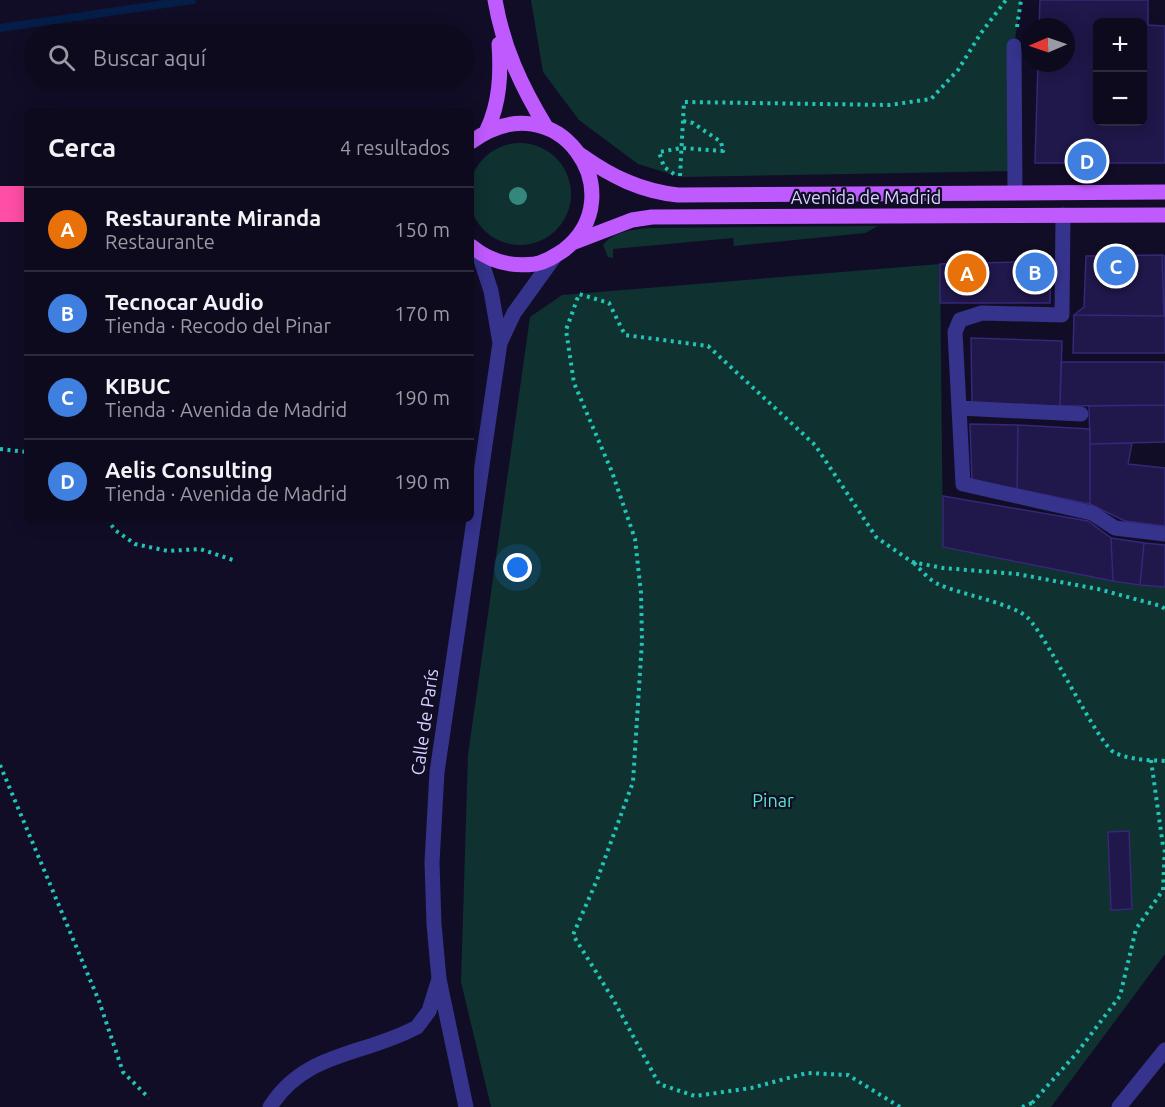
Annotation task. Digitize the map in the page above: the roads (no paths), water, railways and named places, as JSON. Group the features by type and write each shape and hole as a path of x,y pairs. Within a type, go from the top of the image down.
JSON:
{"highway":[{"path":"0,195 24,195"},
{"path":"0,213 24,213"}],"main road":[{"path":"496,4 507,52 523,89 546,127"},
{"path":"487,130 497,110 501,68 496,4"},
{"name":"Avenida de Madrid","path":"474,140 487,130 506,124 526,122 546,127 566,138 580,155 590,177 591,201 585,224 572,243"},
{"name":"Avenida de Madrid","path":"580,155 610,176 652,192 678,195 1165,192"},
{"name":"Avenida de Madrid","path":"474,248 507,264 540,263 555,256 572,243 632,220 651,217 1165,215"}],"street":[{"path":"1014,46 1015,192"},
{"path":"1063,215 1062,315 982,313 960,320 955,332 963,484 1092,513 1115,528 1165,534"},
{"name":"Calle de París","path":"474,248 491,291 500,343 474,517"},
{"name":"Calle de París","path":"500,343 530,288 555,256"},
{"path":"958,408 1081,414"},
{"name":"Calle de París","path":"466,1107 439,979 432,862 436,772 473,522"},
{"path":"270,1107 279,1092 301,1072 417,1027 429,1011 439,979"},
{"path":"1119,1107 1165,1050"}],"waterway":[{"path":"27,24 192,0"},
{"path":"0,28 24,24"}],"place":[{"name":"Aelis Consulting","path":"1087,161"},
{"name":"KIBUC","path":"1116,266"},
{"name":"Tecnocar Audio","path":"1035,272"},
{"name":"Restaurante Miranda","path":"967,273"}],"park label":[{"name":"Pinar","path":"773,801"}]}
